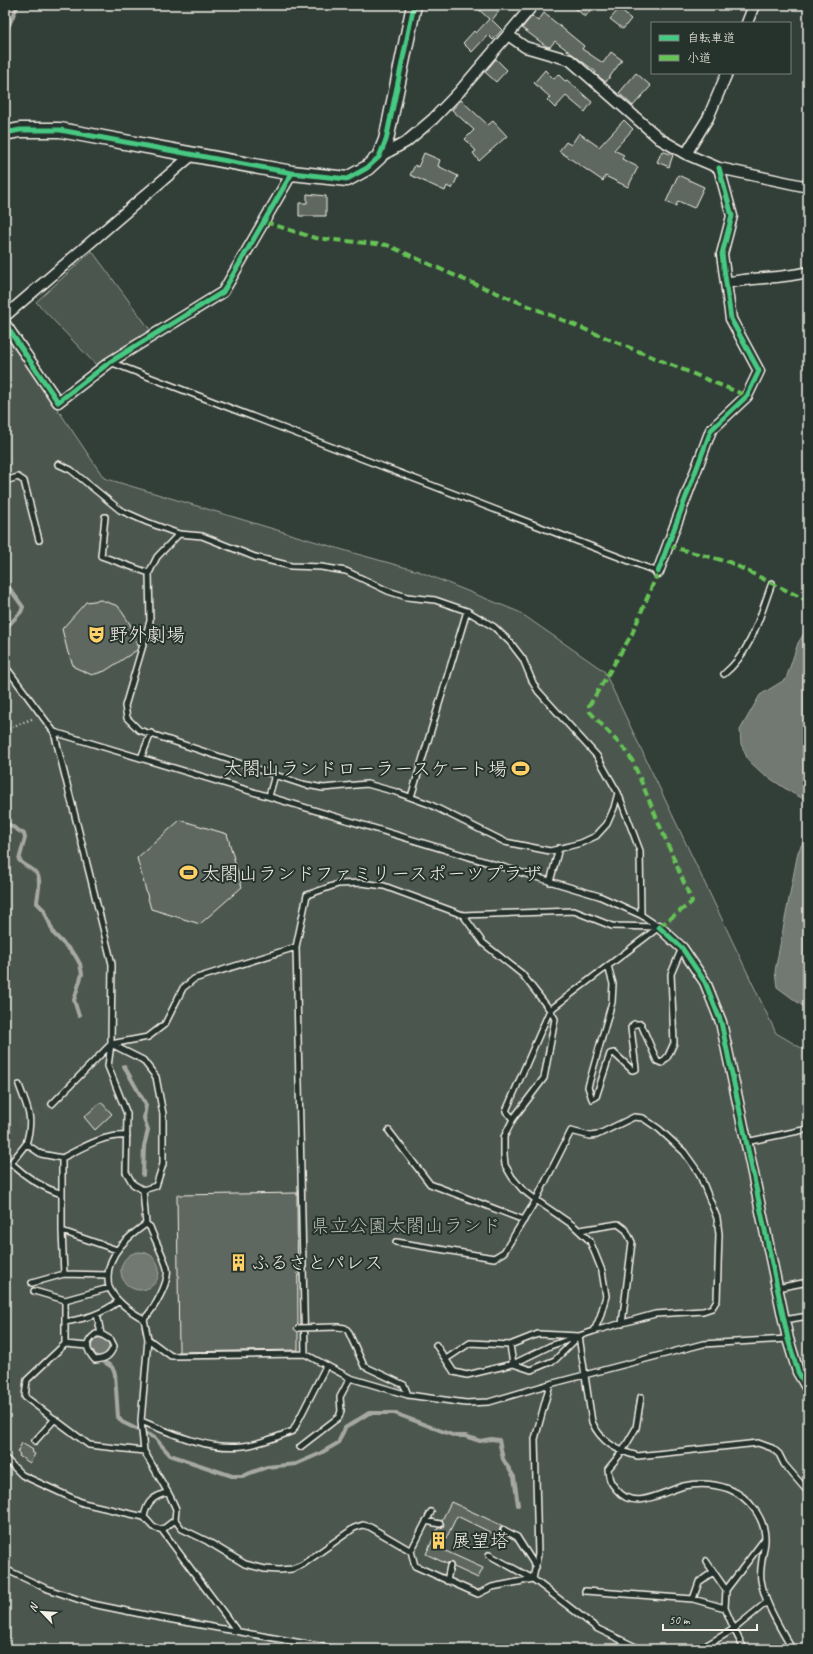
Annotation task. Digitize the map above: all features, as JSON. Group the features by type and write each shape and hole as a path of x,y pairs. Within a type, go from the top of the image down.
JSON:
{"street":[{"path":"379,157 386,140 414,5"},
{"path":"5,133 20,130 60,130 292,173 347,179 367,168 379,157 406,142 433,119 459,92 533,5"},
{"path":"747,22 754,5"},
{"path":"508,35 525,47 570,60 660,139 686,154 719,168 808,187"},
{"path":"686,154 708,118 727,74"},
{"path":"5,316 192,155"},
{"path":"658,572 711,430 747,396 759,370 731,320 722,254 732,216 719,168"},
{"path":"5,324 58,402 110,362 223,292 292,173"},
{"path":"726,283 758,278 790,277 808,272"},
{"path":"659,927 682,948 705,982 721,1022 788,1339 798,1372 808,1389"}],"lane":[{"path":"110,362 658,572"},
{"path":"58,464 70,470 120,510 146,522 179,534 202,536 256,557 291,566 321,567 346,571 388,591 407,597 435,600 468,611 494,627 510,642 523,659 533,683 597,756 618,793 640,851 641,915"},
{"path":"5,480 18,477 24,481 38,540"},
{"path":"105,516 101,556 149,573"},
{"path":"179,534 157,557 149,573 150,621 125,706 127,718 138,730 302,784 324,788 367,784 396,792 429,804 505,842 550,851 581,843 596,836 607,824 614,808 618,793"},
{"path":"724,674 734,666 747,649 772,583"},
{"path":"411,797 468,611"},
{"path":"5,666 54,732 112,964 111,1044 108,1066 127,1114 126,1172 133,1184 144,1190 156,1186 163,1164 163,1114 156,1077 143,1060 111,1044"},
{"path":"54,732 599,896 641,915 659,927"},
{"path":"141,758 150,734"},
{"path":"269,796 275,775"},
{"path":"550,882 559,848"},
{"path":"305,1354 296,947 307,895 338,884 361,883 384,886 463,915 574,912 612,926 659,927"},
{"path":"463,915 483,943 522,974 550,1010 555,1020 544,1078 513,1119 504,1137 503,1146 505,1165 512,1177 522,1189 580,1230 590,1241 596,1252 602,1271 606,1296 594,1332"},
{"path":"513,1119 506,1111 550,1010 659,927"},
{"path":"52,1104 111,1044 148,1037 165,1024 183,988 194,979 296,947"},
{"path":"608,966 613,984 612,1002 588,1087 592,1099 596,1097 610,1054 614,1053 632,1070 636,1069 631,1028 634,1024 641,1024 657,1060 662,1063 668,1056 674,1043 671,974 682,948"},
{"path":"5,1166 11,1162 26,1144 30,1129 31,1119 20,1085"},
{"path":"396,1242 494,1258 504,1252 524,1220 536,1200 571,1131 590,1136 597,1135 634,1117 643,1118 659,1129 684,1152 699,1173 708,1192 718,1226 716,1300 712,1308 703,1311 655,1314 550,1346 513,1364 467,1375 454,1372 436,1345"},
{"path":"746,1142 808,1129"},
{"path":"389,1131 430,1184 524,1220"},
{"path":"26,1144 41,1154 62,1158 95,1141 119,1136 127,1136"},
{"path":"62,1158 62,1231 64,1274"},
{"path":"11,1162 24,1175 49,1190 62,1194"},
{"path":"144,1190 146,1224 150,1227 167,1269 167,1280 152,1310 144,1319"},
{"path":"146,1224 128,1237 117,1250 111,1261 108,1275 109,1288 119,1301 129,1310 144,1319 148,1339 141,1421 144,1451 168,1492 176,1510 175,1520 182,1529 207,1541 245,1564 265,1569 292,1569 302,1565 354,1528 363,1525 370,1527 412,1551"},
{"path":"580,1230 618,1224 626,1230 632,1242 622,1324"},
{"path":"62,1231 117,1250"},
{"path":"32,1283 64,1274 108,1275"},
{"path":"777,1288 808,1282"},
{"path":"34,1292 65,1300 109,1288"},
{"path":"65,1300 65,1344"},
{"path":"65,1322 104,1312 119,1301"},
{"path":"97,1314 101,1334"},
{"path":"784,1320 808,1316"},
{"path":"298,1328 345,1328 348,1331 364,1366 404,1385 408,1394"},
{"path":"96,1334 101,1334 111,1340 114,1346 111,1354 105,1359 95,1360 89,1354 87,1346 90,1339 96,1334"},
{"path":"446,1359 470,1343 510,1346 538,1334 579,1336"},
{"path":"513,1364 531,1370 555,1360 579,1336"},
{"path":"579,1336 592,1422 596,1432 601,1438 622,1452 638,1456 758,1443 772,1448 808,1492"},
{"path":"148,1339 171,1356 305,1354 350,1378 408,1394 466,1402 489,1402 550,1384 704,1344 788,1339"},
{"path":"87,1346 65,1344 57,1350 54,1355 27,1380 25,1397 89,1445 144,1451"},
{"path":"510,1346 513,1364"},
{"path":"141,1421 202,1443 218,1446 242,1446 265,1441 293,1431 326,1366"},
{"path":"300,1447 339,1417 341,1411 340,1397 350,1378"},
{"path":"533,1579 538,1554 535,1439 550,1384"},
{"path":"641,1397 636,1428 622,1452 608,1469 609,1481 619,1493 630,1500 644,1499 684,1486 705,1484 730,1489 746,1500 760,1516 765,1539 761,1578 767,1602 792,1649"},
{"path":"35,1441 55,1419"},
{"path":"5,1458 22,1475 83,1504 144,1517 153,1527 162,1530 237,1631"},
{"path":"144,1517 146,1506 151,1500 160,1494 168,1492"},
{"path":"431,1512 412,1551 415,1566 478,1594 492,1587 533,1579"},
{"path":"162,1530 175,1520"},
{"path":"426,1521 440,1524"},
{"path":"504,1530 517,1536 536,1567"},
{"path":"744,1649 725,1608 726,1590 765,1539"},
{"path":"489,1555 533,1579 598,1629 640,1649"},
{"path":"706,1561 726,1590"},
{"path":"447,1581 450,1566"},
{"path":"5,1569 45,1588 92,1604 335,1649"},
{"path":"693,1599 699,1582 713,1572"},
{"path":"585,1591 693,1599 725,1608"},
{"path":"702,1648 734,1629 767,1602"}],"path":[{"path":"5,730 42,715"}],"green space":[{"path":"92,251 151,331 97,366 36,302"},
{"name":"県立公園太閤山ランド","path":"5,331 104,478 418,571 519,612 604,671 776,1033 808,1052 808,1649 5,1649"}],"shaded area":[{"path":"808,627 808,801 792,793 762,773 748,760 741,744 740,730 760,695 786,679 798,643"},
{"path":"808,832 808,1010 777,987 775,971 798,852"},
{"path":"136,1252 144,1252 154,1257 158,1264 158,1278 154,1285 144,1290 136,1290 126,1285 124,1282 121,1275 121,1267 126,1257 129,1255"},
{"path":"100,1338 106,1341 109,1347 106,1353 100,1356 94,1353 91,1347 94,1341"}],"building":[{"path":"474,5 504,5 492,20 502,30 493,40 488,35 472,52 463,43 474,31 476,33 489,19"},
{"path":"572,5 595,5 585,17"},
{"path":"619,9 631,19 623,29 610,19"},
{"path":"544,13 584,46 582,49 603,63 611,52 622,60 606,82 595,74 596,72 555,41 550,47 546,46 522,28 532,16 538,21"},
{"path":"496,59 507,70 496,82 485,72"},
{"path":"545,70 554,79 558,74 565,81 567,80 592,102 585,112 566,96 555,108 547,100 550,97 534,83"},
{"path":"636,73 651,86 633,106 619,93"},
{"path":"461,100 488,125 493,121 507,136 479,161 473,153 476,151 465,139 474,130 452,110"},
{"path":"624,120 633,129 614,150 624,155 622,159 638,167 628,187 605,176 603,181 559,151 566,142 571,145 579,133 599,147"},
{"path":"662,151 673,155 669,167 657,162"},
{"path":"424,153 440,160 438,166 458,176 452,189 447,186 445,191 410,175 415,165 418,167"},
{"path":"678,175 704,187 694,208 678,201 676,206 666,202"},
{"path":"307,194 326,196 326,216 299,216 299,203 307,203"},
{"path":"101,600 118,606 130,624 138,646 137,650 105,671 92,675 74,667 68,653 62,629 86,602"},
{"path":"180,820 227,834 242,887 200,924 151,909 137,858"},
{"path":"101,1102 112,1114 95,1130 84,1117"},
{"name":"ふるさとパレス","path":"297,1193 298,1324 294,1328 298,1332 298,1350 179,1352 177,1195"},
{"path":"22,1443 33,1450 32,1452 35,1454 30,1463 19,1456 20,1454 17,1452"},
{"name":"展望塔","path":"451,1502 503,1526 500,1528 498,1536 457,1516 441,1549 483,1568 478,1578 454,1567 451,1562 447,1564 426,1554 438,1528 442,1528 444,1525 442,1520"}],"waterway":[{"path":"5,34 18,5"},
{"path":"5,582 23,607 21,612 5,629"},
{"path":"5,822 24,834 25,838 19,860 37,874 39,880 37,903 44,910 54,934 75,955 80,964 82,974 74,1000 79,1016"},
{"path":"124,1066 146,1105 144,1118 148,1130 144,1146 143,1175"},
{"path":"93,1352 94,1355 112,1367 115,1374 118,1417 122,1422 155,1438 170,1455 232,1476 242,1476 267,1467 296,1464 319,1454 338,1443 345,1428 369,1413 394,1413 455,1436 465,1436 480,1441 491,1439 499,1440 503,1459 514,1477 518,1505"}],"tunnel":[{"path":"5,1132 52,1104"}],"marked path":[{"path":"265,222 315,238 387,245 458,277 747,396"},
{"path":"668,546 729,562 808,601"},
{"path":"658,572 632,634 589,706 590,712 627,752 633,762 692,902 659,927"}],"cycle path":[{"path":"5,133 20,130 60,130 292,173 347,179 367,168 379,157 386,140 414,5"},
{"path":"658,572 711,430 747,396 759,371 731,319 722,254 732,216 719,168"},
{"path":"5,324 58,402 110,362 223,292 292,173"},
{"path":"659,927 682,948 705,982 721,1022 788,1339 798,1372 808,1389"}],"place":[{"name":"野外劇場","path":"96,634"},
{"name":"太閤山ランドローラースケート場","path":"520,768"},
{"name":"太閤山ランドファミリースポーツプラザ","path":"188,873"},
{"name":"ふるさとパレス","path":"238,1262"},
{"name":"展望塔","path":"439,1540"}]}
